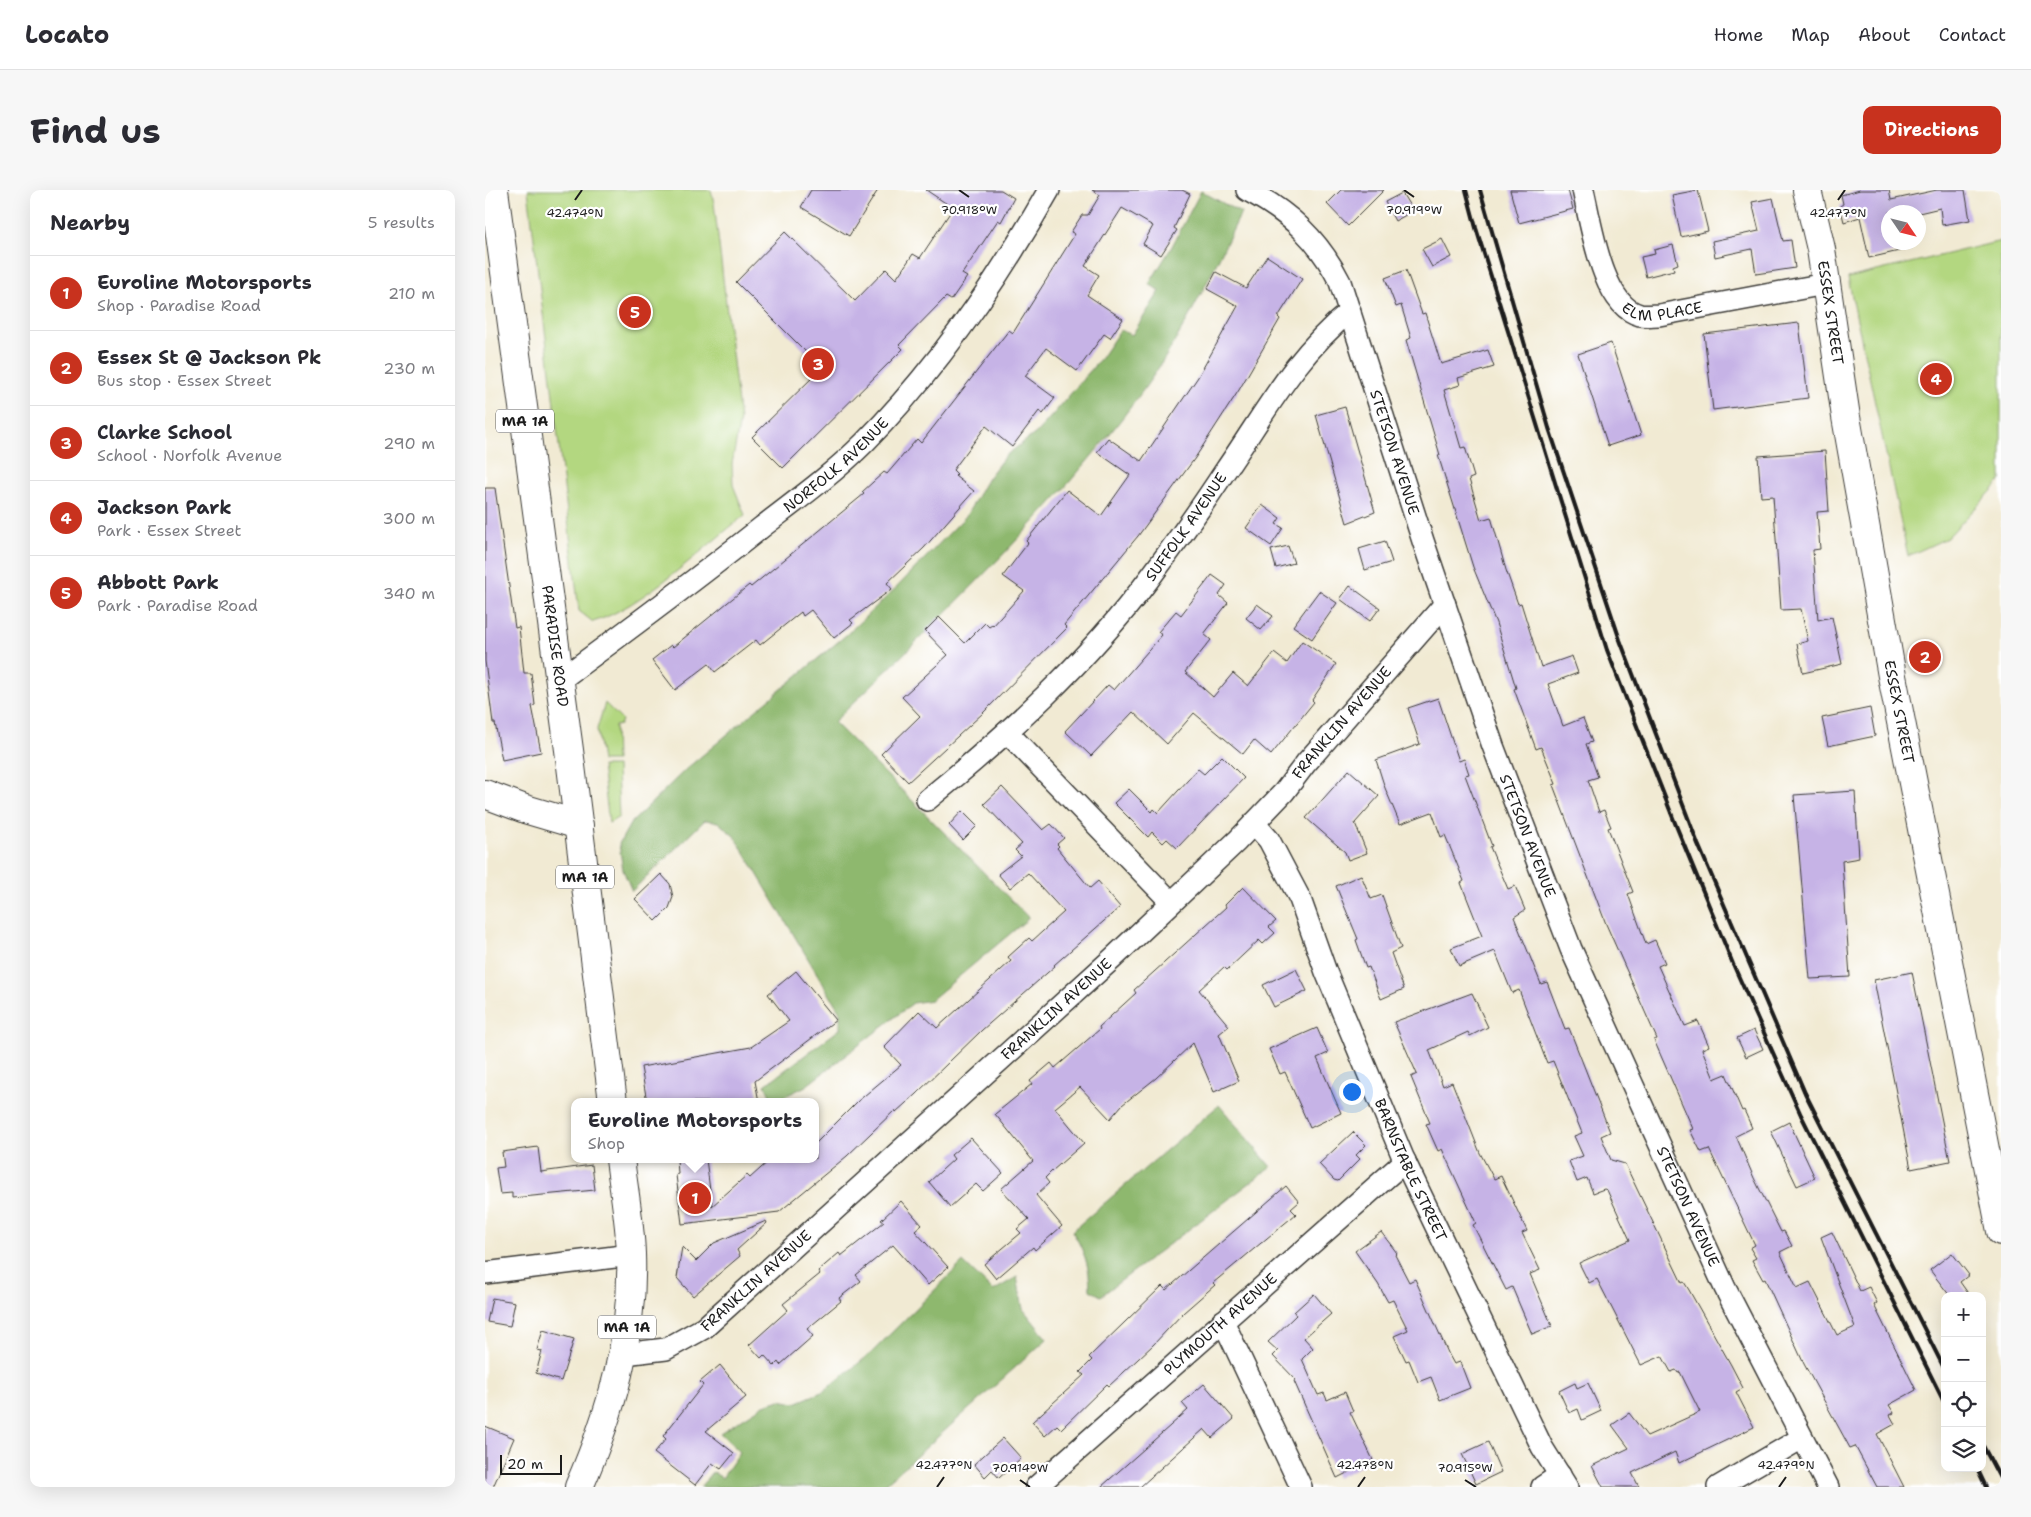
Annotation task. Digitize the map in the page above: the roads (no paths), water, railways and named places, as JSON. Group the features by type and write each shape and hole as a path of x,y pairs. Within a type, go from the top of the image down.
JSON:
{"main road":[{"name":"PARADISE ROAD","path":"494,190 560,680 613,1098"},
{"name":"ESSEX STREET","path":"1807,190 1821,249 1825,284 1890,666 1995,1175 2001,1231"},
{"path":"485,794 525,810 579,826"},
{"name":"MA 1A","path":"579,1487 605,1422 623,1354 631,1288 631,1255 620,1163"}],"street":[{"name":"NORFOLK AVENUE","path":"560,680 734,550 833,472 864,443 910,393 960,330 1006,264 1049,190"},
{"name":"STETSON AVENUE","path":"1247,190 1289,216 1329,259 1350,311 1493,746 1571,949 1725,1288 1828,1487"},
{"name":"ELM PLACE","path":"1583,190 1606,279 1626,308 1640,315 1659,315 1825,284"},
{"name":"SUFFOLK AVENUE","path":"927,800 1007,732 1097,641 1130,602 1226,470 1256,422 1300,360 1324,333 1350,311"},
{"name":"FRANKLIN AVENUE","path":"623,1354 666,1349 705,1328 1112,959 1284,792 1306,763 1445,604"},
{"path":"1007,732 1171,902"},
{"name":"BARNSTABLE STREET","path":"1254,823 1269,840 1299,899 1405,1161 1542,1448 1563,1481"},
{"name":"PLYMOUTH AVENUE","path":"1036,1487 1405,1161"},
{"path":"485,1272 631,1255"},
{"path":"1223,1321 1301,1487"},
{"path":"1718,1487 1801,1438"},
{"path":"1542,1487 1563,1481"}],"railway":[{"path":"1466,190 1476,228 1607,650 1677,828 1733,964 1801,1115 1941,1396"},
{"path":"1480,190 1549,428 1620,640 1698,844 1805,1093 1941,1362"},
{"path":"1986,1452 2001,1480"},
{"path":"1979,1472 1986,1487"}],"place":[{"name":"Abbott Park","path":"635,312"},
{"name":"Clarke School","path":"818,364"},
{"name":"Jackson Park","path":"1936,379"},
{"name":"Essex St @ Jackson Pk","path":"1925,657"},
{"name":"Euroline Motorsports","path":"695,1198"}]}
